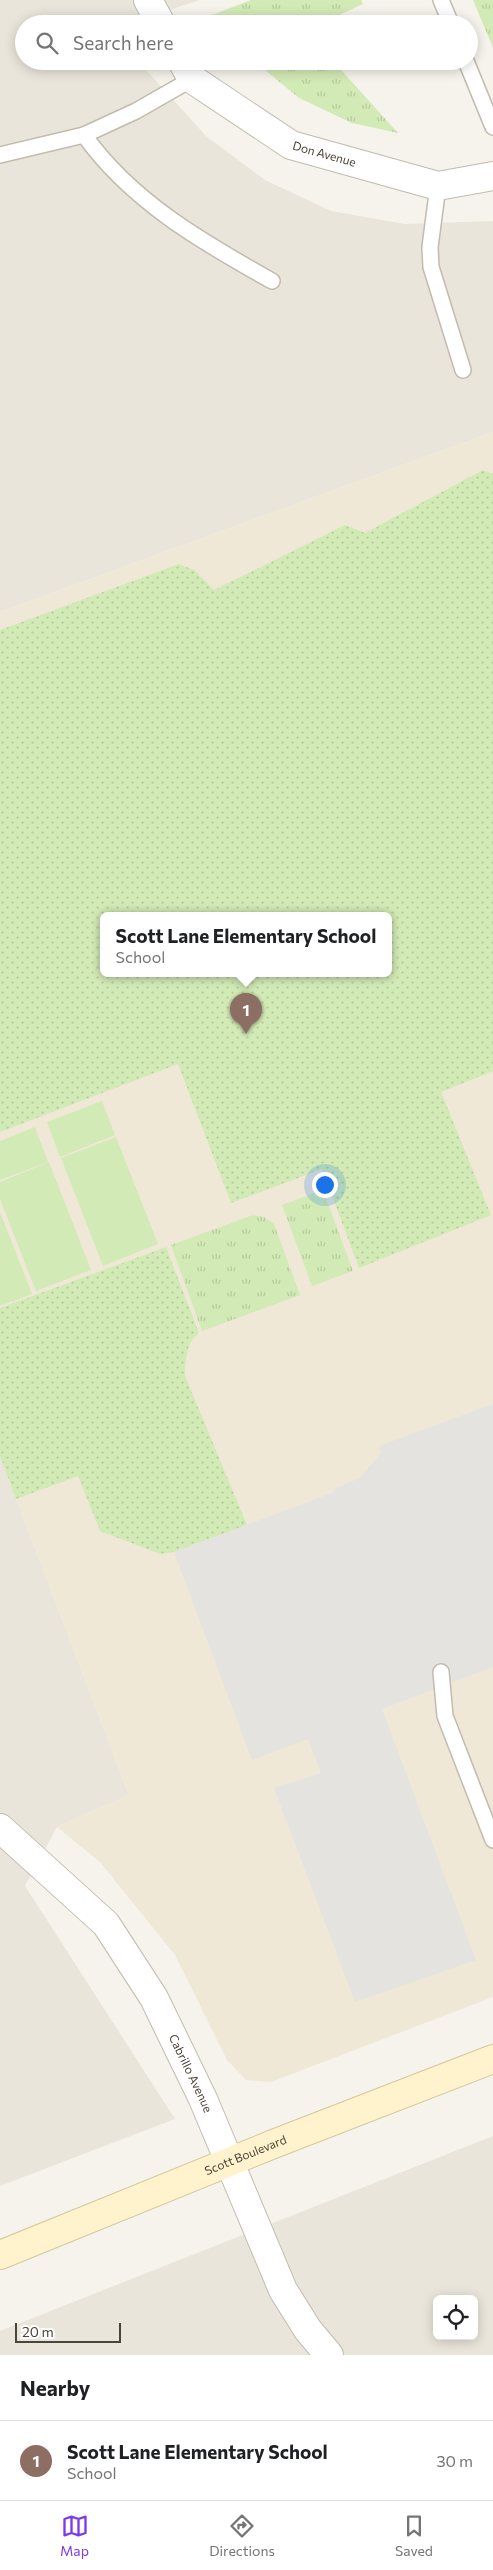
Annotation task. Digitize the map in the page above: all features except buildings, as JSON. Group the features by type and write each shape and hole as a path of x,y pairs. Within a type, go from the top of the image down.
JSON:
{"main road":[{"name":"Scott Boulevard","path":"0,2256 230,2162 493,2059"}],"street":[{"path":"148,0 156,15"},
{"name":"Don Avenue","path":"187,70 290,145 438,186 493,176"},
{"name":"Cabrillo Avenue","path":"0,1828 106,1924 154,1998 230,2162 283,2290 308,2330 329,2355"}],"lane":[{"path":"441,0 447,15"},
{"path":"0,155 84,135 136,111 187,70"},
{"path":"470,70 493,127"},
{"path":"84,135 115,174 160,211 204,242 272,281"},
{"path":"438,186 430,247 431,267 463,370"},
{"path":"441,1672 445,1716 493,1840"}],"shaded area":[{"path":"0,0 200,0 153,15 15,15 15,70 146,70 206,136 265,180 331,211 405,224 493,221 493,432 0,612"},
{"path":"493,432 493,1997 271,2082 246,2080 227,2060 175,1955 100,1862 57,1827 129,1795 0,1456 0,612"},
{"path":"493,1404 493,1667 382,1709 476,1960 355,2002 274,1788 321,1773 308,1739 252,1760 174,1552 332,1493 336,1488 360,1478 381,1453 379,1446"},
{"path":"0,1456 129,1795 57,1827 25,1886 175,2119 0,2186"},
{"path":"493,2136 493,2355 0,2355 0,2331"}],"green space":[{"path":"251,0 361,0 363,4 339,15 212,15"},
{"path":"473,0 493,0 493,48"},
{"path":"265,70 341,70 398,133 352,123 299,98"},
{"path":"483,470 493,474 493,1071 441,1092 491,1215 359,1268 322,1169 231,1203 178,1064 0,1132 0,630 179,564 194,570 214,590 345,525 365,533"},
{"path":"102,1101 115,1135 60,1157 47,1122"},
{"path":"35,1127 48,1162 0,1180 0,1141"},
{"path":"116,1137 158,1244 103,1266 61,1158"},
{"path":"49,1162 91,1270 36,1291 0,1199 0,1182"},
{"path":"323,1190 353,1271 312,1286 282,1205"},
{"path":"0,1212 32,1294 0,1306"},
{"path":"253,1215 264,1217 274,1224 300,1295 202,1331 171,1245"},
{"path":"166,1247 199,1333 194,1337 189,1347 185,1376 247,1525 174,1552 160,1554 100,1531 78,1476 16,1499 0,1456 0,1308"}],"place":[{"name":"Scott Lane Elementary School","path":"246,1034"}]}
